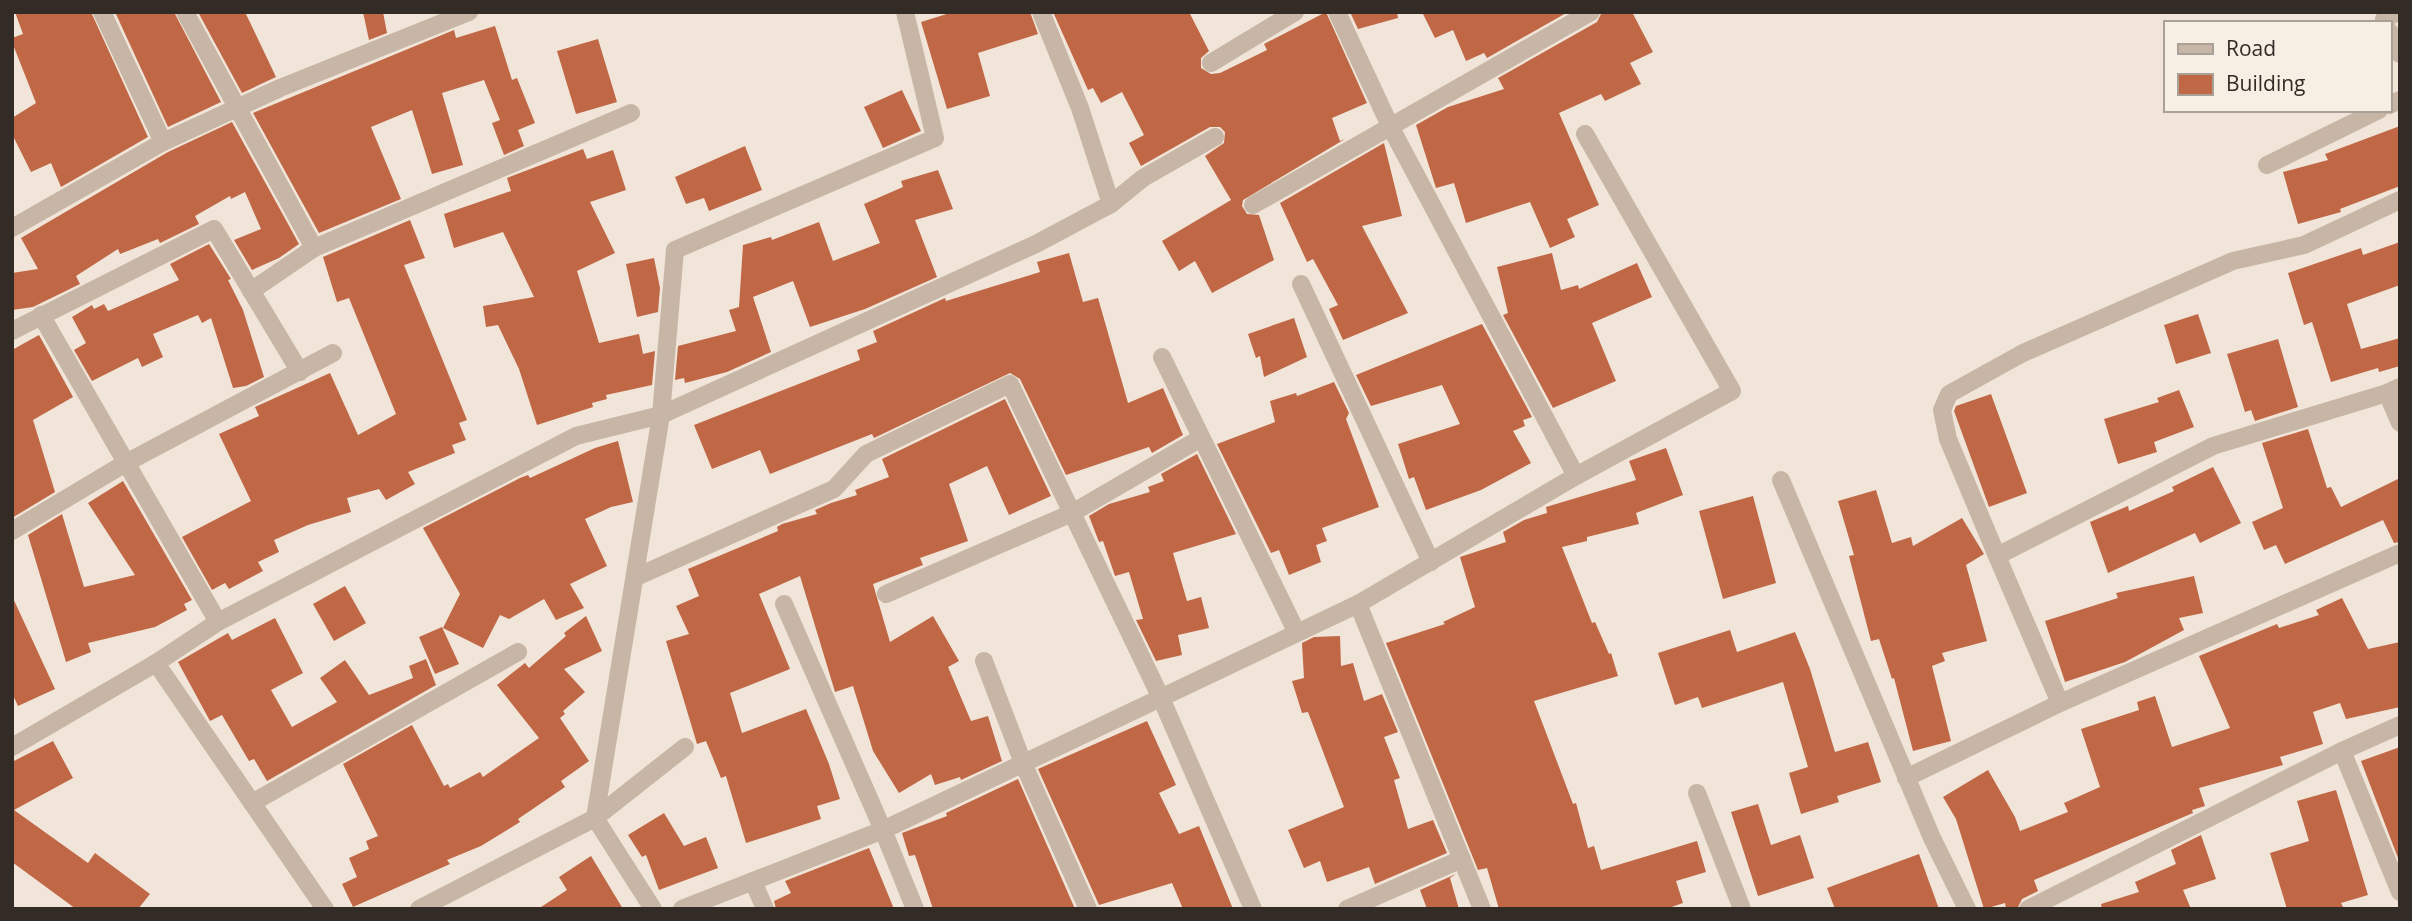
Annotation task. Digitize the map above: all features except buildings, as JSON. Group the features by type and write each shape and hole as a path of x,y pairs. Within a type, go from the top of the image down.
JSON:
{"street":[{"path":"102,12 163,142"},
{"path":"185,12 239,106 314,248"},
{"path":"12,228 163,142 239,106 428,19 469,12"},
{"path":"653,909 595,818 662,415 675,250 935,138 905,12"},
{"path":"1041,12 1080,108 1111,204"},
{"path":"1211,64 1295,12"},
{"path":"1337,12 1391,128 1576,476"},
{"path":"1253,205 1591,12"},
{"path":"2391,30 2400,54"},
{"path":"2267,164 2375,112"},
{"path":"251,291 314,248 631,113"},
{"path":"682,909 883,830 1358,604 1576,476 1732,391 1585,134"},
{"path":"12,747 156,663 218,622 576,436 662,415 1036,244 1111,204 1143,178 1215,137"},
{"path":"2060,703 1948,439 1942,410 1950,394 2023,353 2233,261 2304,244 2400,200"},
{"path":"12,331 214,229 300,372"},
{"path":"1301,284 1431,562"},
{"path":"41,315 124,464 167,530 218,622"},
{"path":"12,531 124,464 333,353"},
{"path":"1162,357 1297,633"},
{"path":"636,577 834,489 866,454 1010,383 1161,698 1253,909"},
{"path":"1997,556 2213,446 2394,390 2400,423"},
{"path":"886,594 1072,513 1201,438"},
{"path":"1781,480 1906,778 1967,909"},
{"path":"1906,778 2060,703 2400,553"},
{"path":"784,604 915,909"},
{"path":"1358,604 1482,909"},
{"path":"252,803 518,652"},
{"path":"985,661 1023,764 1088,909"},
{"path":"156,663 325,909"},
{"path":"2028,909 2342,751 2400,725"},
{"path":"419,909 595,818 685,747"},
{"path":"2342,751 2400,892"},
{"path":"1697,793 1742,909"},
{"path":"1347,909 1462,859"},
{"path":"753,881 765,909"}]}
